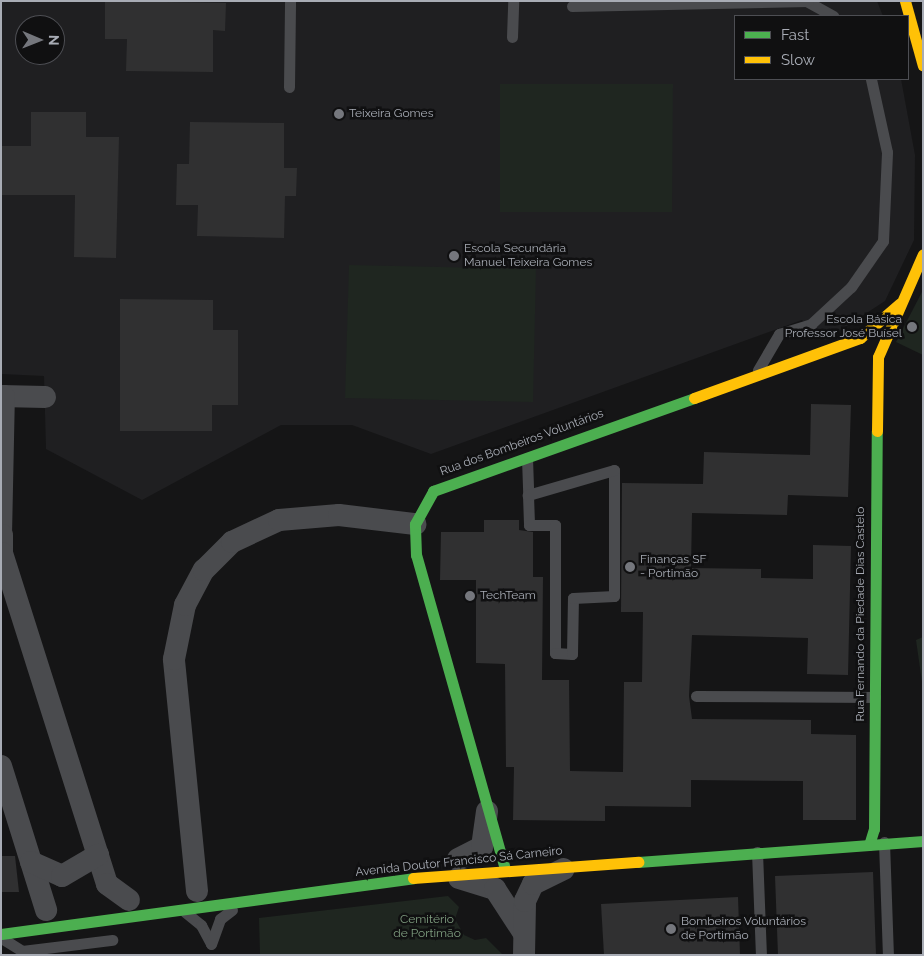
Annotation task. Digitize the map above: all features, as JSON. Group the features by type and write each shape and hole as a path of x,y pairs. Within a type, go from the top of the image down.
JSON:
{"street":[{"path":"905,1 909,15"},
{"path":"909,15 923,66"},
{"path":"899,304 913,280 923,254"},
{"path":"913,280 923,272"},
{"name":"Rua dos Bombeiros Voluntários","path":"415,524 433,491 526,455 860,338 899,304"},
{"name":"Rua Fernando da Piedade Dias Castelo","path":"870,845 874,829 876,382 878,356 899,304"},
{"path":"819,351 856,351 864,357 876,382"},
{"path":"45,397 2,396 2,553 107,884 126,900"},
{"path":"197,892 174,659 185,605 204,570 232,542 279,520 339,515 415,524 416,555 426,595 488,802 508,859 523,932"},
{"path":"1,766 31,862 43,911"},
{"path":"488,802 482,847 452,865 495,889 523,932"},
{"name":"Avenida Doutor Francisco Sá Carneiro","path":"1,934 241,903 452,865 508,859 582,863 923,841"},
{"path":"31,862 62,876 98,855"},
{"name":"Avenida Doutor Francisco Sá Carneiro","path":"452,865 508,859"},
{"name":"Avenida Doutor Francisco Sá Carneiro","path":"341,874 429,863"},
{"path":"524,955 525,901 533,884 582,863"}],"lane":[{"path":"289,87 290,1"},
{"path":"512,1 512,37"},
{"path":"729,1 751,3"},
{"path":"572,6 808,1 831,15"},
{"path":"755,374 779,334 811,324 851,287 883,241 887,152 871,80"},
{"path":"526,455 529,525 555,525 555,653 572,654 573,598 614,596 614,470 528,495"},
{"path":"696,696 875,697"},
{"path":"874,829 885,843 888,955"},
{"path":"757,852 761,955"},
{"path":"211,949 220,919 241,903"},
{"path":"184,910 201,925 211,949"},
{"path":"1,938 22,951 112,940"}],"shaded area":[{"name":"Escola Secundária Manuel Teixeira Gomes","path":"1,1 877,1 883,15 734,15 734,80 901,80 915,155 914,240 885,301 825,340 802,320 431,454 352,425 281,425 142,500 46,449 44,376 1,374"}],"green space":[{"path":"500,84 673,84 672,212 500,212"},
{"path":"349,265 536,269 533,402 345,398"},
{"name":"Escola Básica Professor José Buísel","path":"923,290 923,355 896,342"},
{"path":"923,637 923,682 922,682 916,640"},
{"name":"Cemitério de Portimão","path":"448,896 459,907 455,919 464,935 475,940 486,938 503,955 260,955 259,918"}],"building":[{"path":"105,1 226,3 225,31 213,30 213,72 126,71 127,39 105,39"},
{"path":"31,112 86,112 86,137 119,137 116,258 74,257 75,195 1,195 1,146 31,146"},
{"path":"190,122 284,123 284,168 297,168 296,196 285,196 284,238 197,236 198,205 176,205 177,164 189,164"},
{"path":"120,299 213,300 213,330 238,330 238,405 212,405 212,431 120,431"},
{"path":"811,404 851,405 848,497 788,495 787,515 692,513 691,568 761,569 761,578 813,579 813,545 851,546 848,675 807,674 808,638 692,635 689,696 692,719 811,720 811,734 856,735 856,820 803,820 803,781 691,780 691,807 605,806 605,821 513,820 514,767 506,767 505,664 476,663 476,580 440,580 441,532 484,532 484,520 519,520 519,530 533,532 533,577 543,577 542,680 569,680 570,771 623,772 624,682 642,682 643,612 621,612 622,483 703,484 704,452 810,455"},
{"path":"1,856 15,856 19,892 1,892"},
{"path":"873,872 876,955 778,955 775,876"},
{"name":"Bombeiros Voluntários de Portimão","path":"738,897 740,955 604,955 601,904"}],"traffic: fast":[{"path":"505,869 416,555 415,524 433,491 694,398"},
{"path":"869,845 874,829 877,431"},
{"path":"638,862 923,841"},
{"path":"1,934 413,878"}],"traffic: slow":[{"path":"905,1 909,15"},
{"path":"909,15 923,66"},
{"path":"877,431 878,357 923,254"},
{"path":"694,398 860,338 899,304"},
{"path":"413,878 638,862"}],"place":[{"name":"Teixeira Gomes","path":"339,114"},
{"name":"Escola Secundária Manuel Teixeira Gomes","path":"454,256"},
{"name":"Escola Básica Professor José Buísel","path":"912,327"},
{"name":"Finanças SF - Portimão","path":"630,567"},
{"name":"TechTeam","path":"470,596"},
{"name":"Bombeiros Voluntários de Portimão","path":"671,929"}]}
